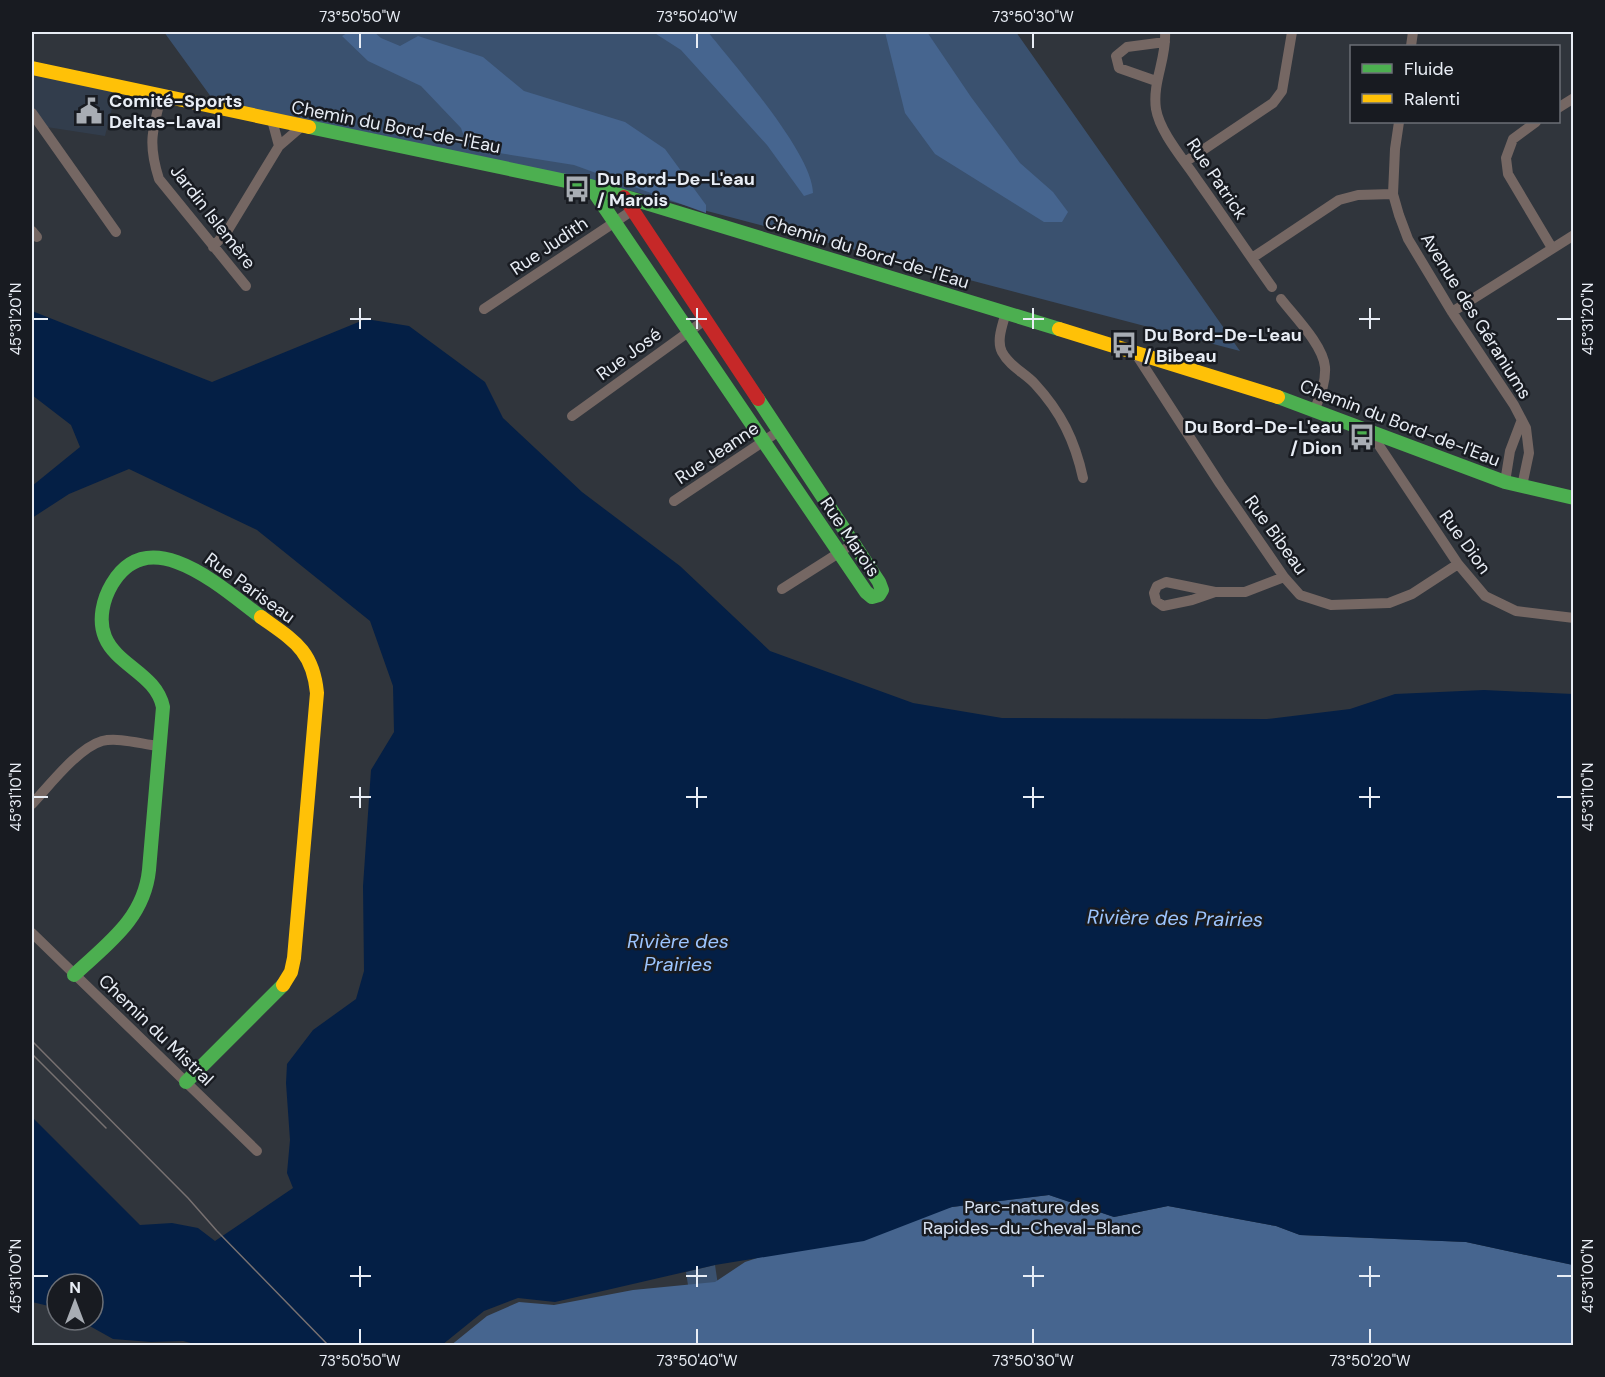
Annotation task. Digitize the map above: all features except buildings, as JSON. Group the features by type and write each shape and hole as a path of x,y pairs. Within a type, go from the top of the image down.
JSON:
{"street":[{"path":"1185,162 1274,104 1282,91 1292,32"},
{"name":"Rue Patrick","path":"1156,81 1119,68 1116,56 1127,47 1165,37 1156,81 1156,109 1159,118 1165,132 1185,162 1272,287"},
{"name":"Chemin du Bord-de-l'Eau","path":"32,68 301,127 590,186 1254,388 1505,482 1574,498"},
{"name":"Jardin Islemère","path":"161,97 151,135 152,159 159,179 246,286"},
{"path":"1560,107 1574,98"},
{"path":"32,113 116,232"},
{"path":"272,120 279,146"},
{"name":"Avenue des Géraniums","path":"1399,123 1393,194 1408,239 1452,312 1514,405 1526,428 1529,453 1522,486"},
{"path":"1535,123 1513,139 1506,158 1508,174 1552,248"},
{"path":"213,248 228,230 279,146 301,127"},
{"name":"Rue Marois","path":"590,186 866,592 872,597 879,595 882,590 879,582 624,197"},
{"path":"1252,258 1339,200 1358,195 1393,194"},
{"name":"Rue Judith","path":"484,309 633,210"},
{"path":"1452,312 1574,235"},
{"path":"1281,299 1317,346 1323,358 1324,380 1315,410"},
{"path":"1006,312 999,341 1002,351 1011,365 1033,382 1053,404 1078,453 1083,477"},
{"name":"Rue José","path":"572,416 705,320"},
{"name":"Rue Bibeau","path":"1134,351 1220,484 1284,577 1300,595 1331,605 1389,603 1412,594 1458,564"},
{"name":"Avenue des Géraniums","path":"1505,482 1510,451 1521,422"},
{"name":"Rue Dion","path":"1369,430 1458,564 1485,596 1516,611 1574,618"},
{"name":"Rue Jeanne","path":"674,501 779,431"},
{"path":"782,589 854,543"},
{"name":"Rue Pariseau","path":"74,975 132,917 144,897 149,874 158,746 163,711 161,699 154,687 116,655 107,640 102,624 103,604 108,587 123,570 150,558 177,561 194,568 293,640 307,657 315,673 317,693 291,972 283,985 186,1082"},
{"path":"1215,592 1182,603 1163,606 1156,601 1154,593 1157,586 1166,582 1215,592 1245,592 1284,577"},
{"path":"32,804 73,761 90,747 103,741 158,746"},
{"name":"Chemin du Mistral","path":"32,933 257,1151"}],"shaded area":[{"path":"164,32 1016,32 1240,351 593,181 214,101"},
{"path":"32,68 117,89 105,136 40,126 32,114"},
{"path":"715,1265 727,1345 697,1345 686,1272"}],"green space":[{"path":"349,32 374,32 381,38 400,46 418,36 483,57 524,91 625,122 665,149 706,205 706,213 574,165 468,148 461,128 421,86 368,61 342,36"},
{"path":"653,32 708,32 753,87 787,134 810,176 813,193 804,196 767,145 681,50"},
{"path":"885,32 927,32 1020,163 1053,192 1068,212 1062,222 1044,222 935,154 905,113"},
{"name":"Parc-nature des Rapides-du-Cheval-Blanc","path":"1049,1195 1114,1217 1168,1206 1276,1226 1300,1235 1466,1242 1573,1265 1573,1345 450,1346 487,1316 519,1302 554,1305 633,1290 715,1282 745,1262 834,1233 952,1207"}],"water":[{"name":"Rivière des Prairies","path":"32,311 212,382 366,319 409,326 485,382 503,418 582,492 680,566 770,651 913,703 1002,718 1267,719 1350,709 1395,694 1484,690 1573,694 1573,1265 1466,1242 1300,1235 1276,1226 1168,1206 1114,1217 1049,1195 952,1207 864,1241 715,1265 555,1302 518,1298 484,1311 442,1345 202,1346 183,1341 151,1342 113,1339 100,1332 105,1332 105,1272 45,1272 45,1305 32,1302 32,1117 140,1225 172,1223 198,1228 215,1241 293,1188 287,1173 290,1140 287,1064 313,1030 356,999 364,971 363,886 371,770 394,732 393,686 370,621 257,530 129,469 69,494 32,518 32,486 80,447 71,425 32,395"}],"tram line":[{"path":"32,1041 188,1198 329,1346"},
{"path":"32,1054 106,1128"}],"traffic: fast":[{"path":"309,127 590,186 1059,329"},
{"path":"590,186 866,592 872,597 879,595 882,590 879,582 758,399"},
{"path":"1278,397 1505,482 1574,498"},
{"path":"74,975 111,941 132,917 146,887 149,870 163,707 153,686 118,656 105,637 102,617 104,603 112,584 128,566 146,558 166,559 207,577 261,617"},
{"path":"186,1082 283,985"}],"traffic: slow":[{"path":"32,68 309,127"},
{"path":"1059,329 1278,397"},
{"path":"261,617 292,640 306,656 315,678 317,693 294,958 291,972 283,985"}],"traffic: jam":[{"path":"624,197 758,399"}],"place":[{"name":"Comité-Sports Deltas-Laval","path":"89,111"},
{"name":"Du Bord-De-L'eau / Marois","path":"577,189"},
{"name":"Du Bord-De-L'eau / Bibeau","path":"1124,345"},
{"name":"Du Bord-De-L'eau / Dion","path":"1362,437"}]}
